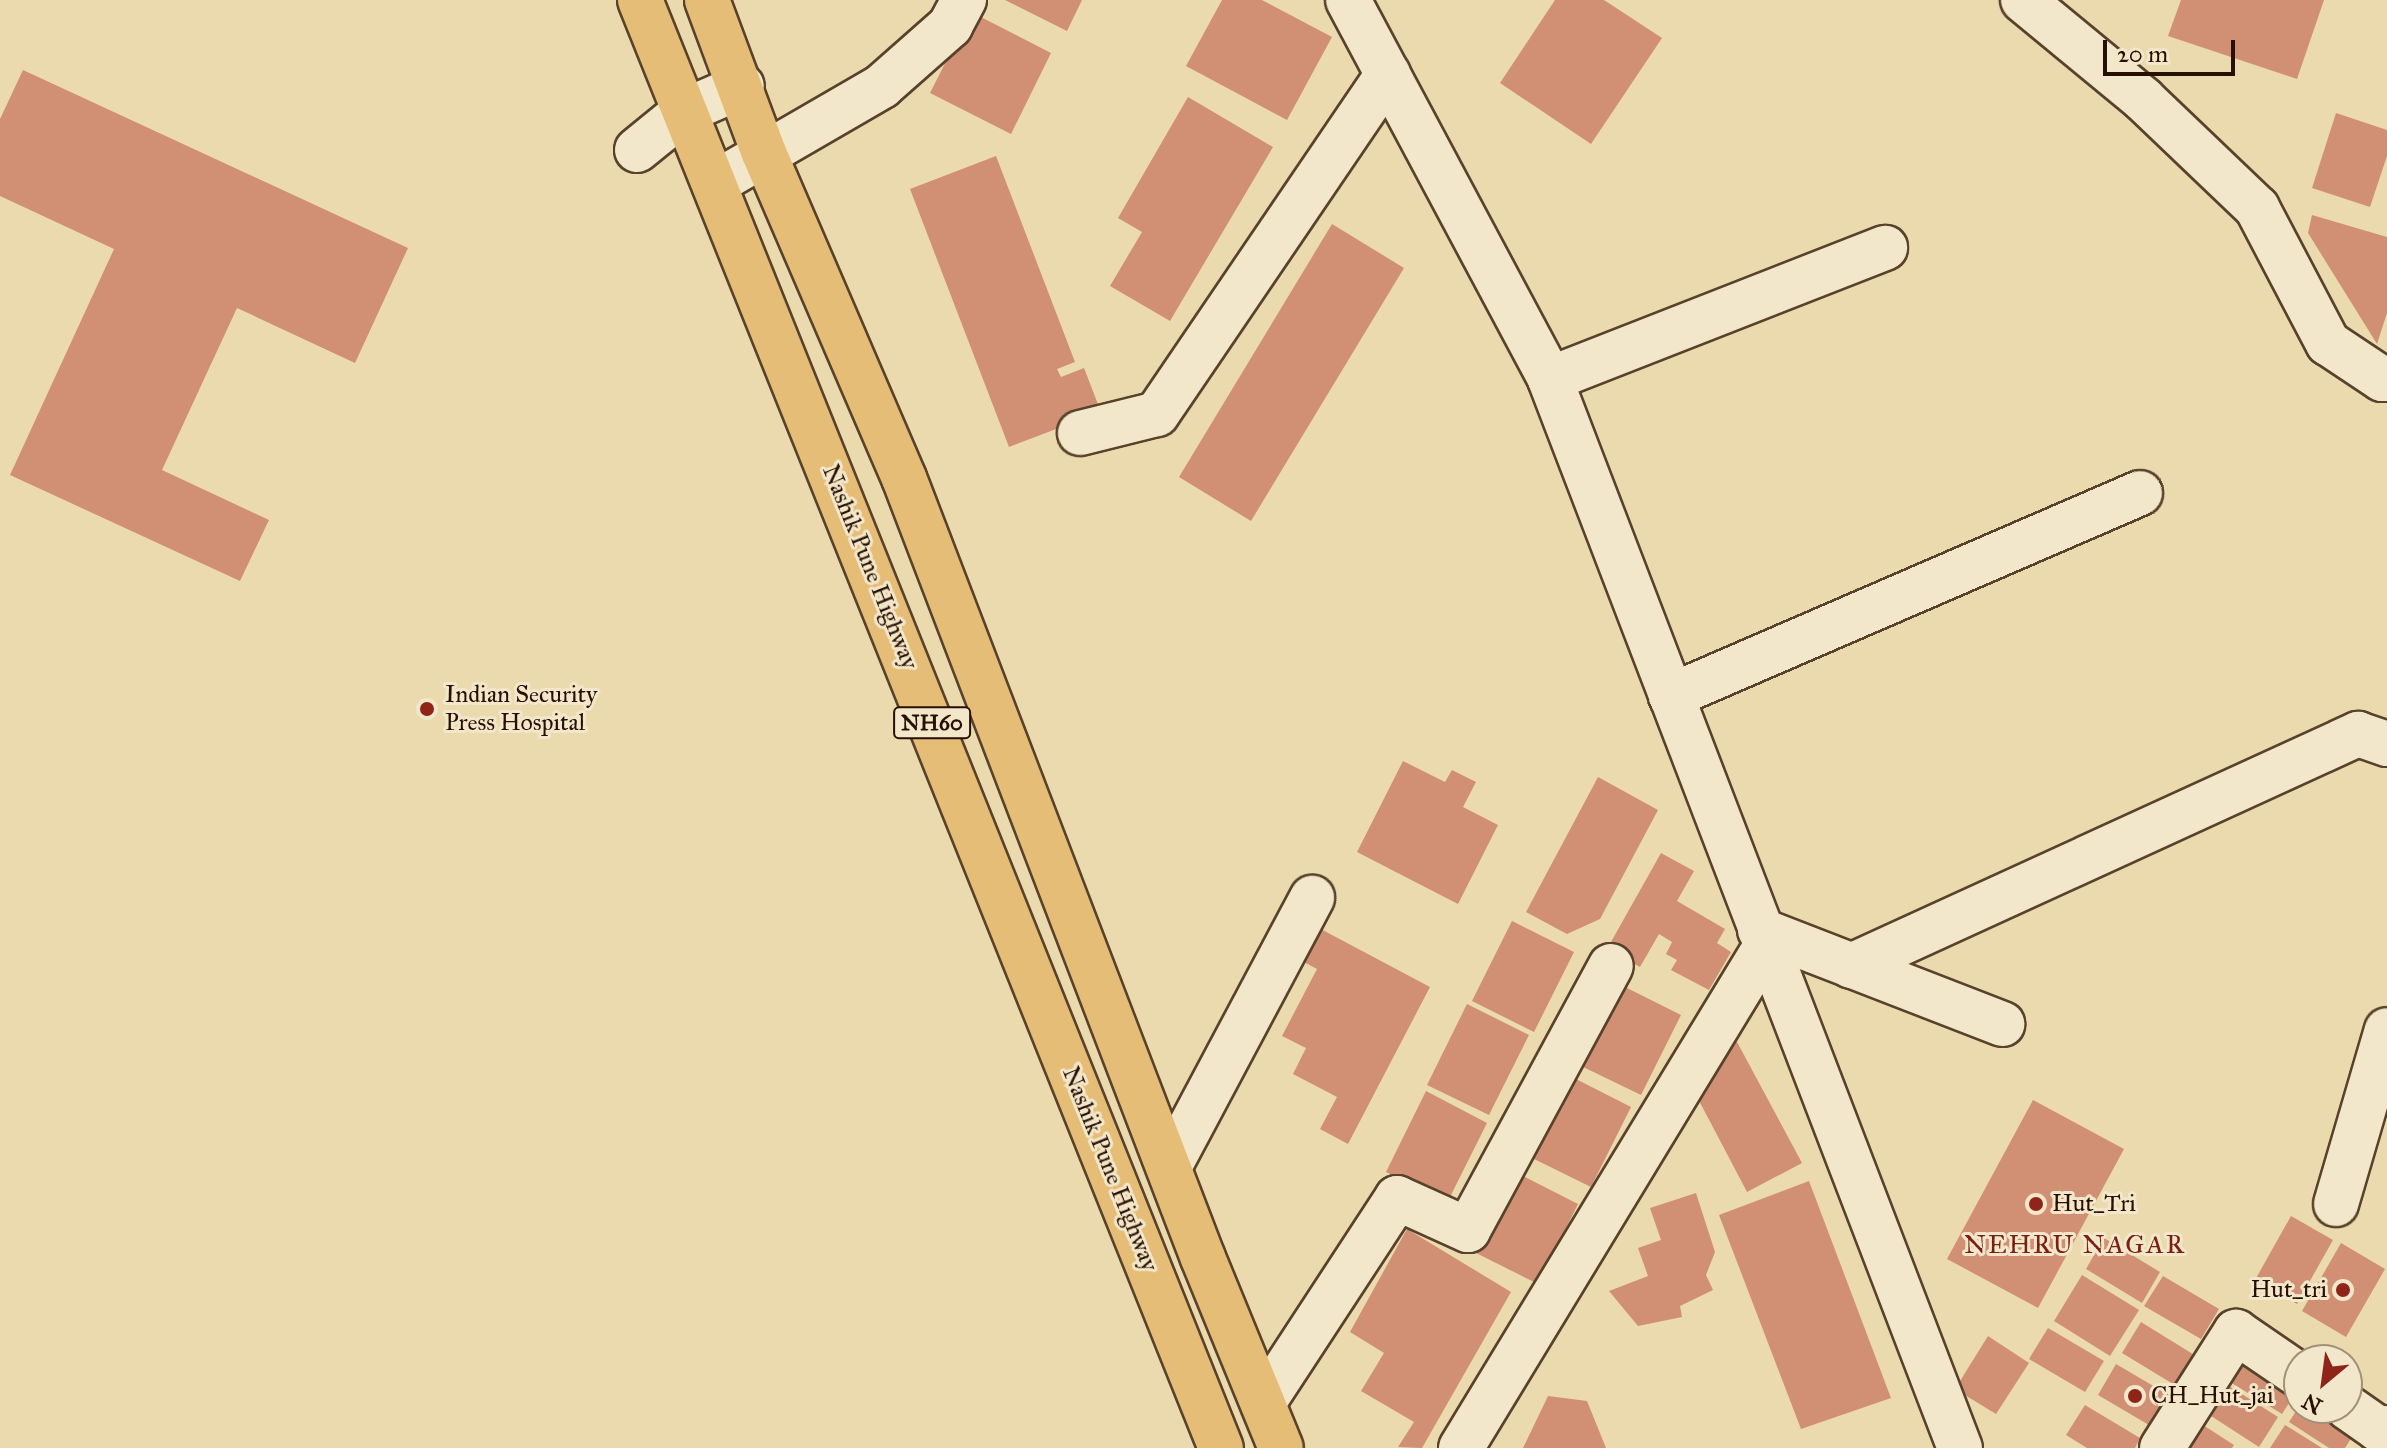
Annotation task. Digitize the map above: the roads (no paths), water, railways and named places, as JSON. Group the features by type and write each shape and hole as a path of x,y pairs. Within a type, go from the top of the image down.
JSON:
{"highway":[{"name":"Nashik Pune Highway","path":"640,0 1221,1448"},
{"name":"NH60","path":"707,0 742,86 764,153 904,478 1169,1167 1281,1448"}],"street":[{"path":"715,183 882,86 950,26 964,0"},
{"path":"1348,0 1550,379 1960,1448"},
{"path":"2023,0 2143,99 2257,208 2328,343 2382,379 2387,379"},
{"path":"1080,433 1157,414 1388,74"},
{"path":"637,150 685,111 742,86"},
{"path":"1550,379 1885,248"},
{"path":"1671,696 2140,493"},
{"path":"1851,966 2358,734 2387,744"},
{"path":"1169,1167 1312,898"},
{"path":"1763,938 1851,966 2002,1024"},
{"path":"1461,1448 1763,938"},
{"path":"1263,1403 1397,1198 1468,1230 1611,966"},
{"path":"2336,1204 2387,1030"},
{"path":"2162,1448 2236,1332 2283,1364"}],"place":[{"name":"Indian Security Press Hospital","path":"427,709"},
{"name":"Hut_Tri","path":"2036,1204"},
{"name":"Hut_tri","path":"2343,1290"},
{"name":"CH_Hut_jai","path":"2135,1396"}],"district":[{"name":"NEHRU NAGAR","path":"2075,1245"}]}
